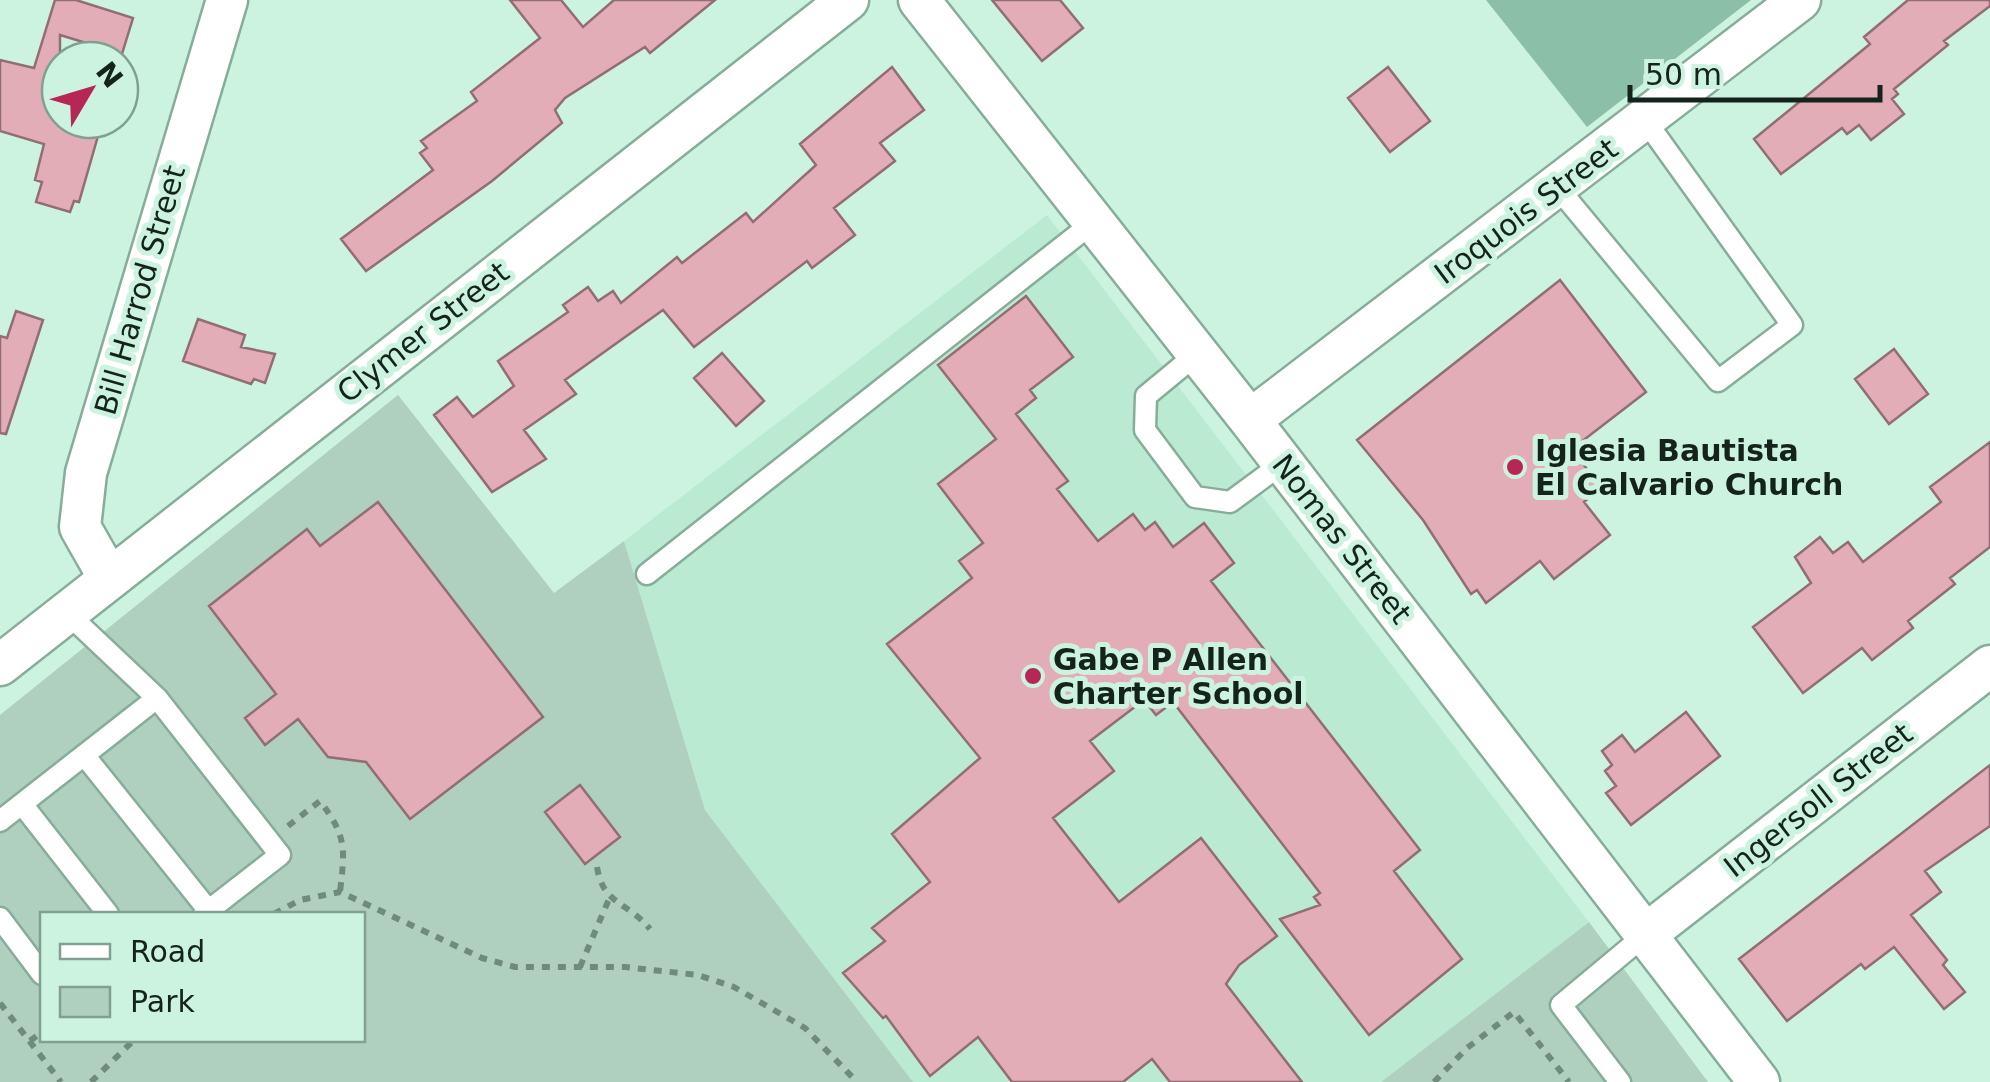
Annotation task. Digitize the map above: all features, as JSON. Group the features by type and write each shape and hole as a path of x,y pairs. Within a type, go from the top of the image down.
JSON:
{"street":[{"name":"Bill Harrod Street","path":"108,578 80,527 86,474 227,0"},
{"name":"Clymer Street","path":"0,665 848,0"},
{"name":"Nomas Street","path":"919,0 1198,353 1759,1082"},
{"name":"Iroquois Street","path":"1250,420 1800,0"},
{"name":"Ingersoll Street","path":"1646,935 1990,666"}],"lane":[{"path":"1557,188 1718,382 1792,325 1645,120"},
{"path":"647,574 1095,221"},
{"path":"1198,353 1146,396 1145,430 1195,497 1230,502 1283,463"},
{"path":"66,612 157,698 280,855 208,912"},
{"path":"0,821 157,698"},
{"path":"84,755 206,912"},
{"path":"22,804 106,912"},
{"path":"0,918 40,971"},
{"path":"1620,1082 1561,1005 1646,935"}],"path":[{"path":"268,841 320,801 339,826 345,845 340,892"},
{"path":"598,867 600,887 609,899 635,911 650,930"},
{"path":"278,912 300,900 340,892 482,958 538,969 668,969 734,987 806,1028 857,1082"},
{"path":"580,967 609,899"},
{"path":"0,1003 61,1082"},
{"path":"1434,1082 1468,1048 1514,1012 1569,1082"},
{"path":"30,1041 40,1034"},
{"path":"91,1082 132,1042"}],"shaded area":[{"path":"1486,0 1751,0 1587,127"},
{"name":"Gabe P Allen Charter School","path":"1047,215 1589,922 1381,1082 913,1082 705,810 624,541"}],"green space":[{"path":"398,395 554,593 624,541 705,810 913,1082 0,1082 0,715"},
{"path":"1589,922 1708,1082 1381,1082"}],"building":[{"path":"55,0 76,0 133,18 126,40 76,40 60,35 60,40 43,40"},
{"path":"510,0 561,0 583,27 614,0 715,0 650,53 645,47 565,98 555,110 562,123 492,181 366,271 341,239 433,170 420,153 427,148 421,141 477,101 471,92 540,38"},
{"path":"992,0 1060,0 1083,28 1042,61"},
{"path":"1908,0 1990,0 1990,6 1944,41 1948,45 1894,89 1898,94 1892,99 1904,114 1871,140 1859,125 1847,134 1842,128 1781,174 1754,139 1870,44 1864,37"},
{"path":"40,49 40,140 97,140 79,202 74,201 70,212 36,202 42,182 35,180 44,144 0,131 0,60 34,68"},
{"path":"892,67 924,110 880,143 895,161 834,208 855,235 812,268 807,261 694,347 663,310 565,380 576,394 524,430 546,459 492,492 434,415 457,397 473,417 514,386 498,361 568,312 563,305 588,287 598,301 613,291 621,303 677,257 682,263 746,213 753,222 816,165 800,144"},
{"path":"1388,67 1430,121 1390,152 1348,98"},
{"path":"1560,280 1646,392 1572,449 1601,488 1584,502 1610,535 1554,579 1540,561 1486,603 1477,590 1471,594 1423,520 1357,440"},
{"path":"1026,296 1073,357 1030,390 1036,398 1016,414 1068,481 1057,489 1098,541 1133,514 1145,530 1155,522 1173,547 1204,523 1234,563 1211,581 1420,850 1394,871 1462,959 1369,1035 1280,919 1320,905 1314,897 1320,893 1173,702 1156,715 1144,700 1090,741 1114,771 1053,818 1119,902 1201,838 1277,936 1239,965 1226,984 1302,1082 1170,1082 1152,1059 1123,1082 1012,1082 978,1037 930,1076 886,1016 883,1018 843,973 885,941 872,928 930,882 892,834 980,758 887,644 972,578 959,561 983,543 938,484 996,439 938,365"},
{"path":"16,311 43,320 6,434 0,433 0,336 7,338"},
{"path":"198,319 245,335 241,347 275,354 265,383 254,379 251,384 183,361"},
{"path":"1894,349 1928,394 1889,424 1855,379"},
{"path":"722,353 764,401 736,426 694,378"},
{"path":"1990,442 1990,547 1950,578 1955,584 1908,621 1913,628 1872,660 1862,648 1803,693 1753,627 1811,583 1795,557 1820,537 1833,553 1848,542 1863,562 1941,502 1930,487"},
{"path":"378,502 543,717 410,819 366,762 328,757 298,719 265,745 245,718 276,694 209,606 307,529 320,546"},
{"path":"1686,712 1720,756 1631,825 1606,793 1616,786 1605,771 1612,765 1602,751 1622,735 1635,752"},
{"path":"1990,765 1990,826 1925,871 1941,892 1911,915 1947,960 1943,965 1965,992 1944,1009 1894,947 1865,969 1861,964 1787,1021 1739,959"},
{"path":"580,785 620,837 585,864 545,812"}],"place":[{"name":"Iglesia Bautista El Calvario Church","path":"1515,467"},
{"name":"Gabe P Allen Charter School","path":"1033,676"}]}
